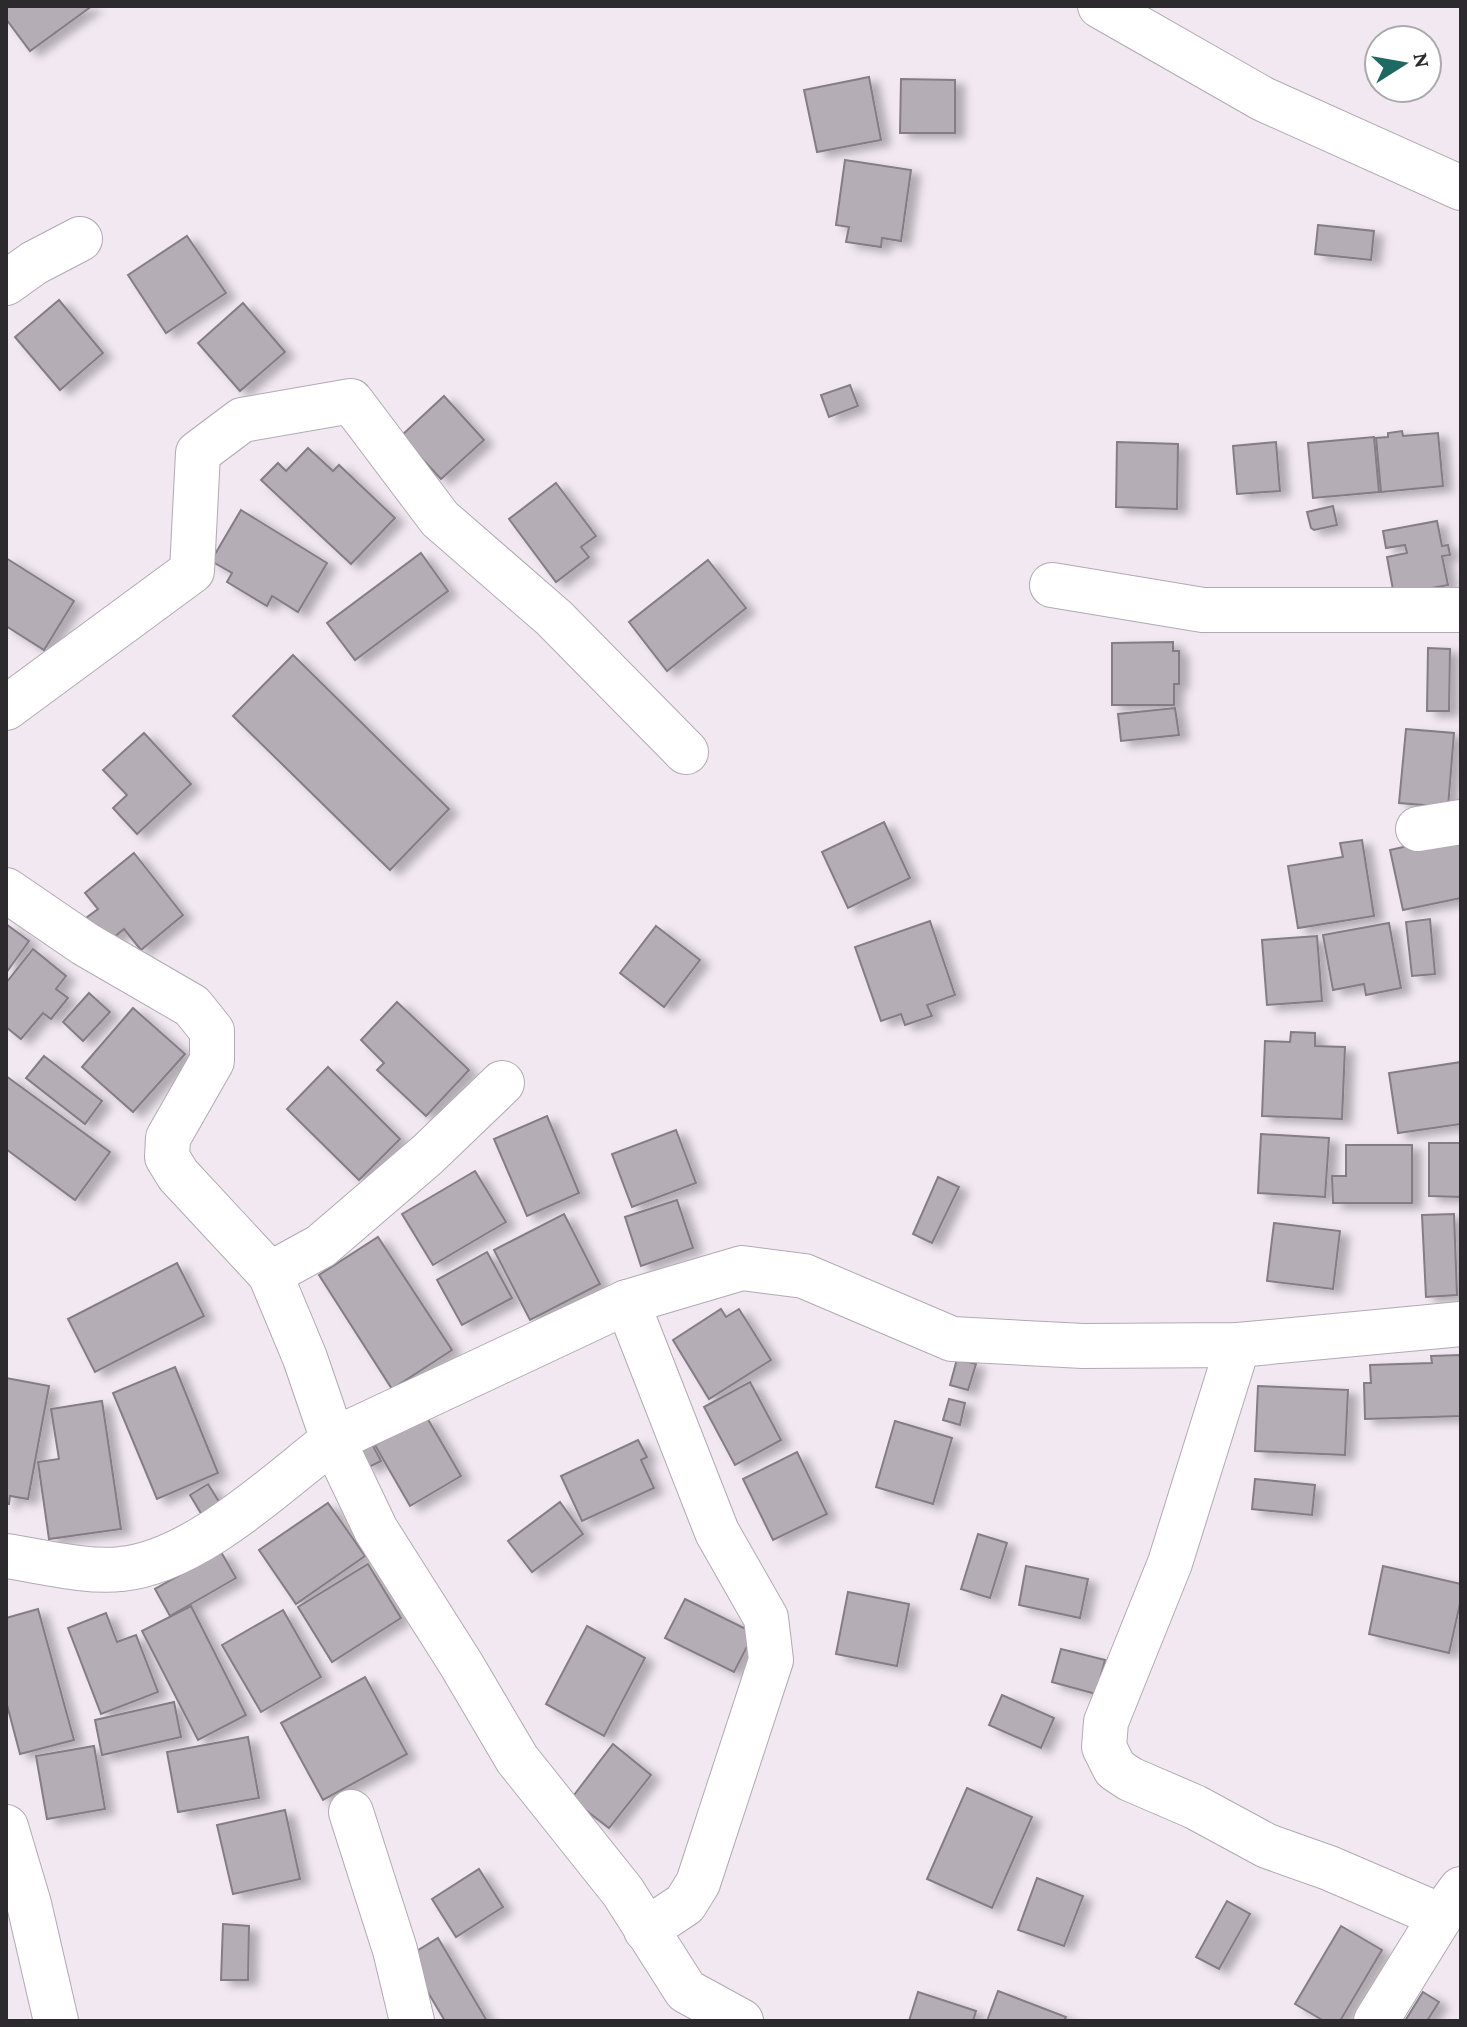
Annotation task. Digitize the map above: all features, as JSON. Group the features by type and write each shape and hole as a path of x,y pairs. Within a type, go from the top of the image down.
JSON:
{"street":[{"path":"1100,6 1263,99 1461,188"},
{"path":"6,283 34,263 80,239"},
{"path":"6,708 192,571 198,453 242,420 351,401 440,519 554,618 686,752"},
{"path":"1052,585 1203,610 1461,610"},
{"path":"1418,829 1461,822"},
{"path":"6,890 85,944 192,1006 212,1031 212,1061 168,1138 167,1157 178,1175 270,1274 305,1358 333,1440 376,1530 517,1759 623,1892 686,1991 741,2021"},
{"path":"270,1274 321,1246 427,1155 502,1083"},
{"path":"6,1556 100,1569 119,1570 149,1565 214,1531 273,1490 333,1440 627,1302 742,1268 804,1276 952,1339 1083,1346 1238,1345 1461,1324"},
{"path":"627,1302 717,1532 766,1618 771,1660 698,1883 685,1904 646,1930"},
{"path":"1238,1345 1170,1563 1106,1722 1104,1747 1115,1769 1130,1779 1195,1807 1267,1846 1329,1868 1451,1902 1376,2021"},
{"path":"351,1812 395,1950 412,2021"},
{"path":"6,1827 29,1904 56,2021"}],"building":[{"path":"6,6 92,6 30,51 6,19"},
{"path":"869,77 881,140 817,152 804,90"},
{"path":"901,79 955,80 955,133 900,133"},
{"path":"845,160 911,170 901,241 882,238 881,247 846,242 849,227 836,225"},
{"path":"1318,225 1374,231 1371,260 1315,254"},
{"path":"187,236 226,293 166,333 128,275"},
{"path":"59,300 103,353 60,390 15,337"},
{"path":"243,303 285,352 240,391 198,343"},
{"path":"850,385 858,406 829,417 821,395"},
{"path":"444,396 484,440 441,479 401,436"},
{"path":"1402,431 1403,436 1438,433 1443,486 1381,492 1376,438"},
{"path":"1374,437 1379,492 1313,498 1308,443"},
{"path":"1117,442 1178,444 1177,509 1116,507"},
{"path":"1276,442 1280,491 1237,494 1233,446"},
{"path":"308,448 333,471 339,465 395,518 351,564 261,480 278,463 286,471"},
{"path":"556,483 596,536 581,547 589,557 556,582 509,519"},
{"path":"1333,506 1337,525 1311,528 1307,512"},
{"path":"241,510 327,563 298,612 272,596 267,606 227,582 232,573 211,561"},
{"path":"1437,521 1442,546 1448,545 1450,555 1442,556 1448,585 1394,595 1387,557 1407,553 1405,545 1386,548 1383,531"},
{"path":"421,553 448,591 355,660 327,623"},
{"path":"6,558 74,601 44,650 6,626"},
{"path":"708,560 746,608 667,671 629,622"},
{"path":"1173,642 1173,651 1179,651 1179,684 1174,684 1174,705 1112,705 1112,643"},
{"path":"1428,648 1450,649 1449,711 1427,711"},
{"path":"293,655 449,809 390,870 233,716"},
{"path":"1175,708 1179,735 1121,741 1118,714"},
{"path":"1406,729 1454,733 1448,807 1399,803"},
{"path":"144,733 191,784 137,834 113,808 127,795 103,770"},
{"path":"884,822 910,878 848,908 822,852"},
{"path":"1461,834 1461,898 1403,910 1390,850"},
{"path":"1362,840 1374,916 1298,928 1288,866 1343,857 1340,843"},
{"path":"134,853 183,915 141,950 124,929 106,944 86,918 98,909 85,893"},
{"path":"1430,919 1435,974 1412,976 1406,922"},
{"path":"930,921 955,995 927,1005 932,1016 905,1025 901,1014 881,1021 855,947"},
{"path":"1389,923 1401,988 1366,995 1364,984 1333,990 1323,935"},
{"path":"6,924 29,941 6,973"},
{"path":"656,926 700,960 664,1007 620,973"},
{"path":"1317,936 1322,1001 1267,1005 1262,940"},
{"path":"33,949 66,976 56,989 68,998 51,1019 43,1013 21,1039 6,1027 6,983"},
{"path":"89,993 110,1012 83,1041 63,1022"},
{"path":"397,1002 469,1070 426,1116 377,1070 384,1063 361,1040"},
{"path":"133,1008 185,1054 133,1112 82,1067"},
{"path":"1291,1032 1315,1033 1315,1046 1345,1047 1342,1119 1262,1116 1265,1041 1290,1042"},
{"path":"44,1056 102,1101 85,1124 26,1078"},
{"path":"1461,1062 1461,1124 1398,1133 1389,1073"},
{"path":"328,1067 400,1139 359,1180 287,1109"},
{"path":"6,1076 110,1152 75,1200 6,1149"},
{"path":"547,1116 579,1193 527,1216 494,1139"},
{"path":"676,1130 696,1183 632,1207 612,1154"},
{"path":"1261,1134 1329,1138 1325,1197 1258,1193"},
{"path":"1429,1143 1461,1143 1461,1197 1429,1196"},
{"path":"1346,1145 1412,1145 1412,1203 1333,1203 1332,1176 1346,1176"},
{"path":"475,1171 506,1222 433,1265 402,1214"},
{"path":"938,1177 959,1187 932,1243 913,1234"},
{"path":"677,1200 693,1248 641,1266 625,1217"},
{"path":"564,1214 600,1284 530,1320 494,1250"},
{"path":"1454,1214 1457,1295 1426,1297 1422,1215"},
{"path":"1274,1223 1340,1231 1333,1289 1267,1281"},
{"path":"378,1237 452,1350 392,1389 319,1275"},
{"path":"487,1252 512,1298 462,1325 437,1280"},
{"path":"177,1263 204,1316 95,1372 68,1319"},
{"path":"721,1309 726,1317 739,1309 771,1360 709,1399 673,1340"},
{"path":"1461,1355 1461,1416 1365,1419 1364,1383 1371,1383 1370,1365 1432,1363 1431,1356"},
{"path":"957,1359 976,1364 968,1390 950,1385"},
{"path":"175,1367 218,1473 157,1499 113,1393"},
{"path":"6,1378 49,1386 28,1499 10,1496 9,1504 6,1504"},
{"path":"750,1382 781,1440 735,1465 704,1407"},
{"path":"1258,1386 1348,1390 1345,1455 1255,1451"},
{"path":"949,1399 965,1403 960,1425 943,1420"},
{"path":"102,1401 121,1529 49,1539 38,1462 59,1459 51,1409"},
{"path":"426,1416 461,1476 410,1506 375,1445"},
{"path":"895,1421 952,1438 933,1504 876,1487"},
{"path":"638,1440 647,1457 641,1460 654,1488 582,1521 561,1476"},
{"path":"372,1444 381,1461 367,1468 358,1451"},
{"path":"797,1452 827,1514 773,1540 743,1479"},
{"path":"1255,1479 1315,1485 1312,1515 1252,1509"},
{"path":"208,1484 223,1508 205,1520 190,1495"},
{"path":"560,1502 583,1534 532,1572 508,1541"},
{"path":"328,1503 365,1556 296,1604 259,1550"},
{"path":"978,1534 1007,1543 990,1598 961,1589"},
{"path":"221,1552 236,1578 170,1616 155,1589"},
{"path":"368,1564 401,1618 332,1662 298,1607"},
{"path":"1026,1566 1088,1579 1080,1618 1019,1605"},
{"path":"1383,1566 1461,1584 1461,1599 1449,1653 1369,1634"},
{"path":"848,1592 909,1604 897,1666 836,1654"},
{"path":"685,1599 754,1633 734,1672 665,1638"},
{"path":"191,1606 246,1715 198,1740 142,1631"},
{"path":"38,1609 74,1740 20,1754 6,1701 6,1618"},
{"path":"283,1610 321,1677 261,1712 222,1645"},
{"path":"106,1613 117,1642 136,1635 158,1692 101,1714 68,1628"},
{"path":"587,1626 645,1658 604,1736 546,1704"},
{"path":"1061,1649 1105,1660 1096,1694 1052,1682"},
{"path":"365,1677 407,1754 323,1800 281,1723"},
{"path":"1002,1695 1054,1718 1041,1748 989,1725"},
{"path":"174,1702 181,1737 102,1755 95,1720"},
{"path":"248,1737 259,1798 178,1812 167,1752"},
{"path":"613,1744 651,1775 609,1828 571,1799"},
{"path":"94,1746 105,1809 47,1819 36,1756"},
{"path":"967,1788 1032,1817 992,1908 927,1879"},
{"path":"285,1810 300,1879 233,1894 217,1825"},
{"path":"479,1869 503,1907 456,1937 432,1899"},
{"path":"1037,1878 1083,1896 1064,1946 1018,1930"},
{"path":"1227,1901 1250,1914 1219,1969 1196,1957"},
{"path":"223,1924 249,1926 248,1980 221,1980"},
{"path":"1341,1926 1382,1950 1340,2021 1324,2021 1295,2004"},
{"path":"438,1938 487,2021 445,2021 407,1957"},
{"path":"998,1991 1066,2017 1064,2021 987,2021"},
{"path":"918,1992 976,2011 973,2021 909,2021"},
{"path":"1423,1992 1439,2002 1427,2021 1405,2021"}]}
